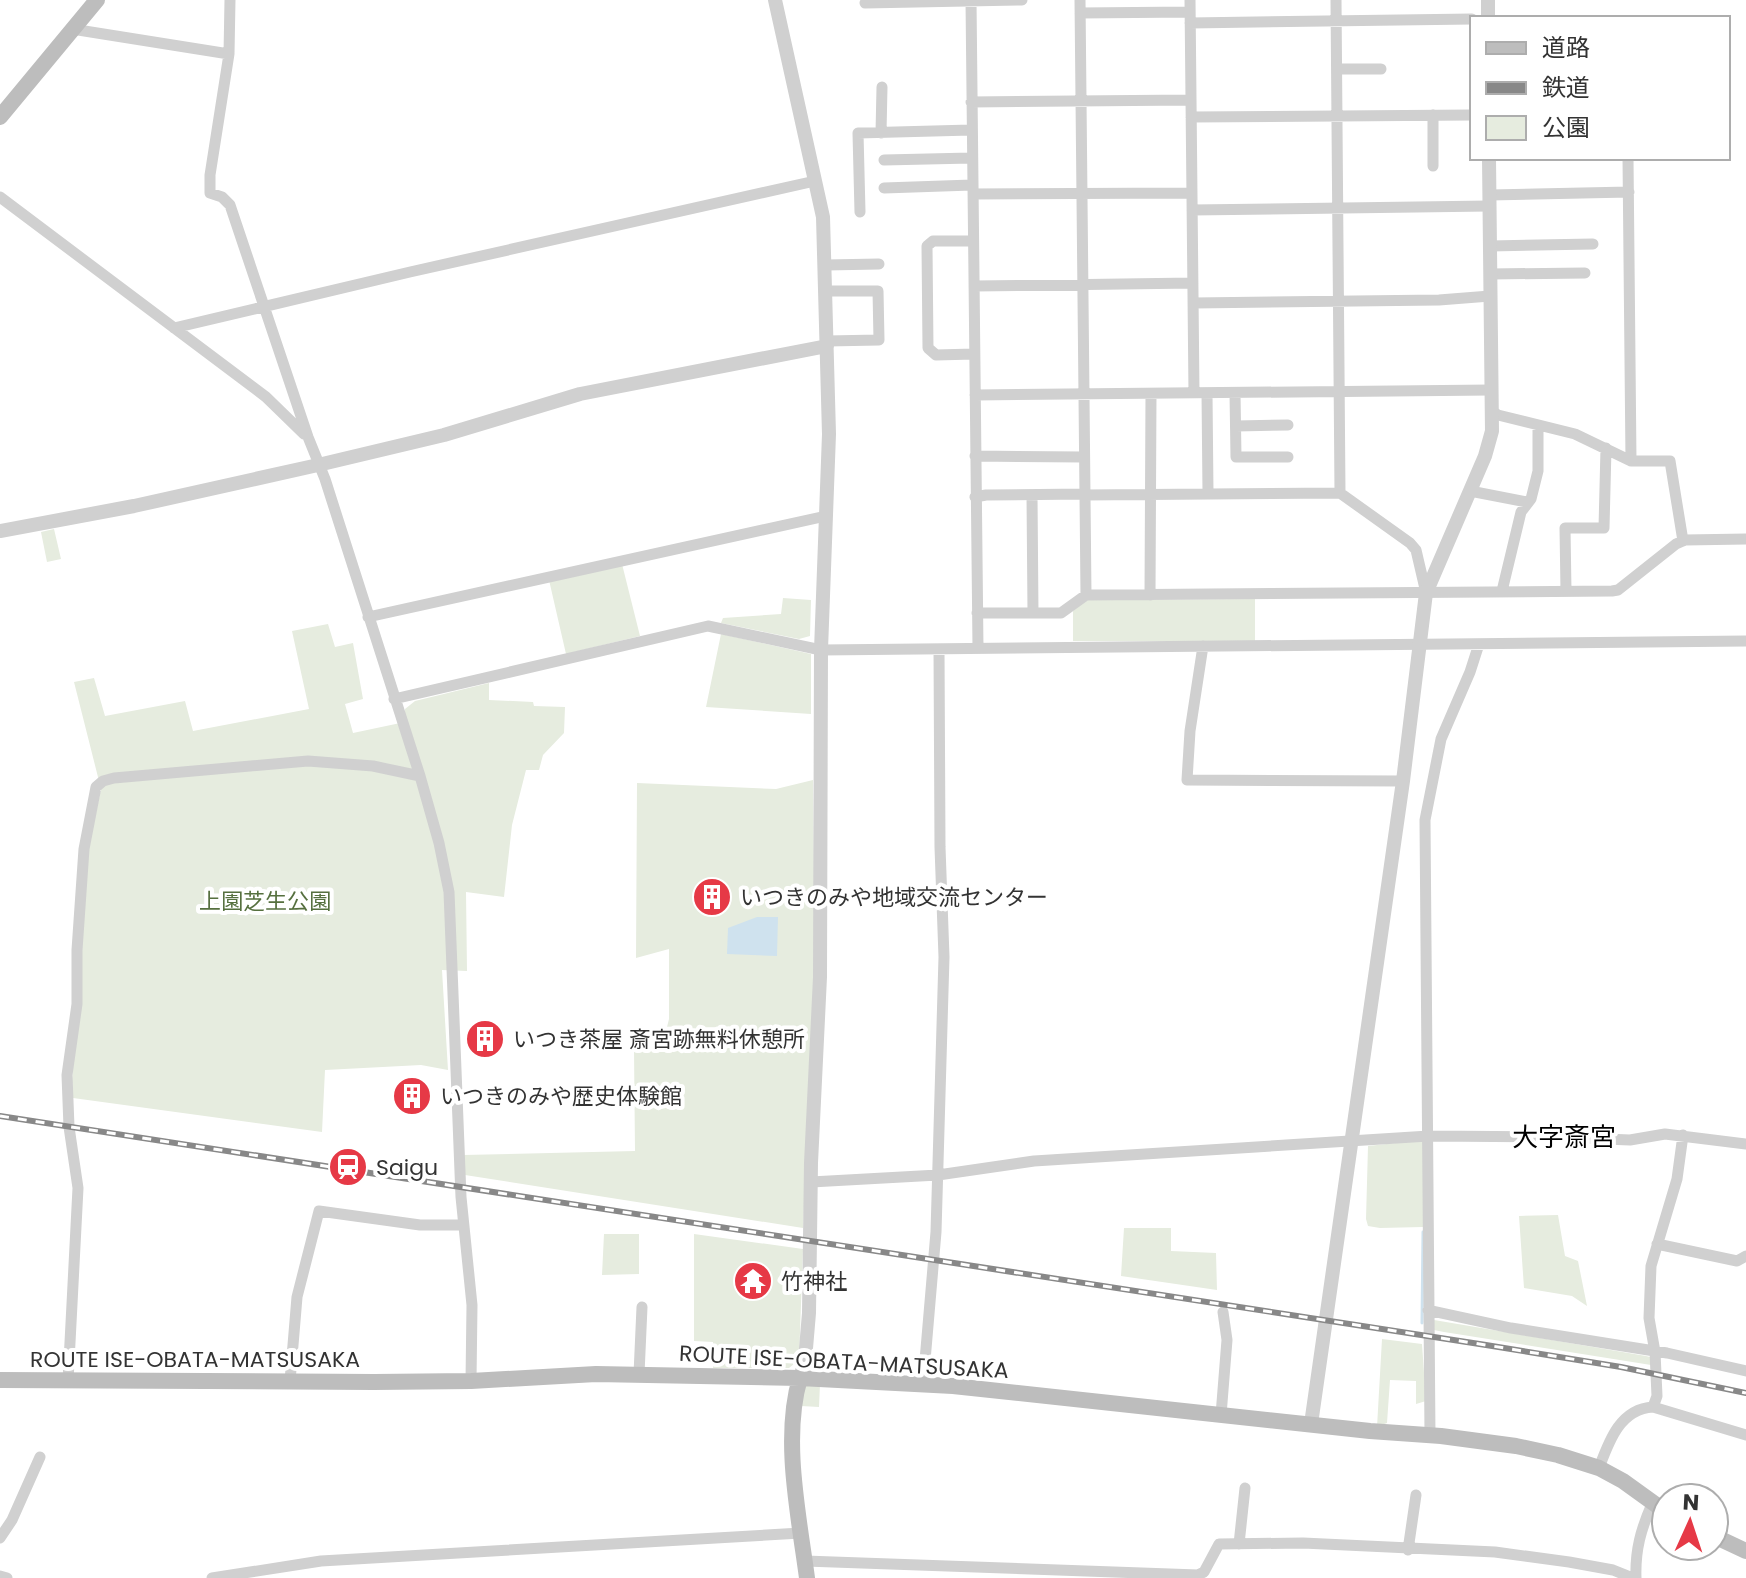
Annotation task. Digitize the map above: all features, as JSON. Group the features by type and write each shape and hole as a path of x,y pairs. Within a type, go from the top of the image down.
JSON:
{"main road":[{"path":"0,117 97,0"},
{"name":"ROUTE ISE-OBATA-MATSUSAKA","path":"0,1380 471,1381 553,1375 639,1374 923,1384 1516,1446 1599,1468 1650,1501"},
{"path":"800,1378 793,1422 807,1578"}],"street":[{"path":"230,0 229,54 210,193 222,197 230,205 420,776 449,892 463,1225 472,1305 471,1381"},
{"path":"775,0 823,217 826,265 829,447 821,650 820,977 809,1313 805,1360 800,1378"},
{"path":"971,0 978,648"},
{"path":"865,3 1022,0"},
{"path":"1080,0 1086,595"},
{"path":"1336,0 1340,493"},
{"path":"1080,13 1190,12 1336,20 1470,19"},
{"path":"1190,12 1194,393"},
{"path":"72,29 229,54"},
{"path":"1337,69 1381,69"},
{"path":"881,133 882,87"},
{"path":"971,102 1191,100"},
{"path":"1433,115 1433,166"},
{"path":"1191,117 1470,115"},
{"path":"860,212 858,133 971,130"},
{"path":"884,160 971,158"},
{"path":"1311,1424 1403,781 1426,593 1490,441 1489,160"},
{"path":"1628,160 1631,461"},
{"path":"174,328 815,181"},
{"path":"884,188 1192,193"},
{"path":"1192,210 1337,208 1629,192"},
{"path":"0,197 266,397 308,437"},
{"path":"973,241 933,241 927,246 928,348 936,355 974,354"},
{"path":"1490,246 1593,244"},
{"path":"826,265 879,264"},
{"path":"1490,274 1585,273"},
{"path":"974,286 1084,287 1193,283"},
{"path":"0,531 134,506 318,465 444,435 580,394 827,344 879,340 878,291 826,291"},
{"path":"1194,303 1439,300 1490,296"},
{"path":"975,395 1491,390"},
{"path":"1207,393 1208,493"},
{"path":"1235,393 1236,457 1288,457"},
{"path":"1150,595 1151,394"},
{"path":"1492,411 1575,434 1631,461 1670,461 1683,541"},
{"path":"1236,426 1288,425"},
{"path":"1502,591 1521,512 1531,499 1538,471 1538,425"},
{"path":"1566,591 1565,528 1604,528 1606,448"},
{"path":"975,456 1083,457"},
{"path":"1470,491 1527,502"},
{"path":"975,497 1340,493 1410,543 1416,550 1426,593"},
{"path":"1032,495 1033,613"},
{"path":"368,617 826,516"},
{"path":"977,613 1061,613 1086,595 1618,590 1683,541 1746,539"},
{"path":"394,699 708,626 821,650 1746,641"},
{"path":"1430,1435 1424,885 1426,814 1441,739 1479,644"},
{"path":"1203,646 1190,731 1187,780 1403,781"},
{"path":"923,1384 936,1232 944,957 939,649"},
{"path":"68,1381 78,1188 69,1127 67,1075 77,1004 77,950 84,849 96,787 114,778 308,761 373,766 420,776"},
{"path":"811,1182 938,1175 1034,1161 1429,1136 1630,1140 1665,1134 1746,1144"},
{"path":"1653,1407 1657,1396 1655,1352 1649,1318 1651,1266 1677,1179 1683,1135"},
{"path":"290,1381 297,1297 319,1211 420,1225 463,1225"},
{"path":"1657,1244 1737,1261 1746,1256"},
{"path":"639,1374 642,1307"},
{"path":"1428,1310 1667,1353 1746,1371"},
{"path":"1221,1415 1227,1340 1223,1312"},
{"path":"1599,1468 1606,1447 1631,1412 1653,1407 1746,1435"},
{"path":"0,1538 12,1520 40,1457"},
{"path":"1239,1544 1245,1488"},
{"path":"1408,1550 1416,1495"},
{"path":"805,1561 1198,1575 1204,1572 1219,1544 1303,1543 1495,1552 1613,1570 1634,1578 1640,1532 1650,1519"},
{"path":"212,1578 321,1561 801,1533"},
{"path":"0,1576 7,1578"}],"green space":[{"path":"54,529 61,559 47,562 41,532"},
{"path":"622,564 640,636 566,654 549,580"},
{"path":"783,598 811,600 810,636 799,639 721,623 723,618 781,614"},
{"path":"1255,599 1255,641 1073,641 1073,611 1086,600"},
{"name":"上園芝生公園","path":"328,624 335,647 353,643 363,699 345,704 353,733 405,722 405,709 415,701 489,683 489,700 565,707 564,733 543,755 539,770 526,770 512,825 504,897 466,892 467,971 442,970 448,1070 421,1065 325,1070 322,1132 73,1098 88,850 101,789 74,682 94,678 105,716 185,701 193,731 309,709 292,631"},
{"path":"721,634 811,654 811,714 706,707"},
{"path":"813,780 815,962 803,1228 465,1175 463,1155 635,1151 634,1050 661,1051 669,1019 669,949 636,958 637,783 776,789"},
{"path":"1424,1140 1423,1227 1368,1226 1368,1146"},
{"path":"1558,1215 1565,1256 1578,1261 1587,1306 1572,1296 1524,1288 1519,1216"},
{"path":"1124,1228 1171,1228 1171,1251 1216,1253 1217,1290 1121,1276"},
{"path":"604,1234 639,1234 639,1274 602,1275"},
{"path":"694,1234 803,1249 799,1360 789,1368 713,1368 713,1342 694,1341"},
{"path":"1434,1320 1646,1356 1650,1357 1651,1365 1434,1330"},
{"path":"1382,1339 1422,1344 1426,1401 1416,1404 1416,1381 1390,1380 1387,1423 1377,1427"},
{"path":"804,1384 820,1384 819,1407 801,1406"}],"water":[{"path":"757,917 778,917 777,956 727,954 728,928"}],"waterway":[{"path":"1422,1323 1423,1232"}],"railway":[{"path":"0,1116 1486,1345 1621,1367 1746,1393"}],"place":[{"name":"いつきのみや地域交流センター","path":"712,897"},
{"name":"いつき茶屋 斎宮跡無料休憩所","path":"485,1039"},
{"name":"いつきのみや歴史体験館","path":"412,1096"},
{"name":"Saigu","path":"348,1167"},
{"name":"竹神社","path":"753,1281"}],"district":[{"name":"大字斎宮","path":"1564,1137"}]}
